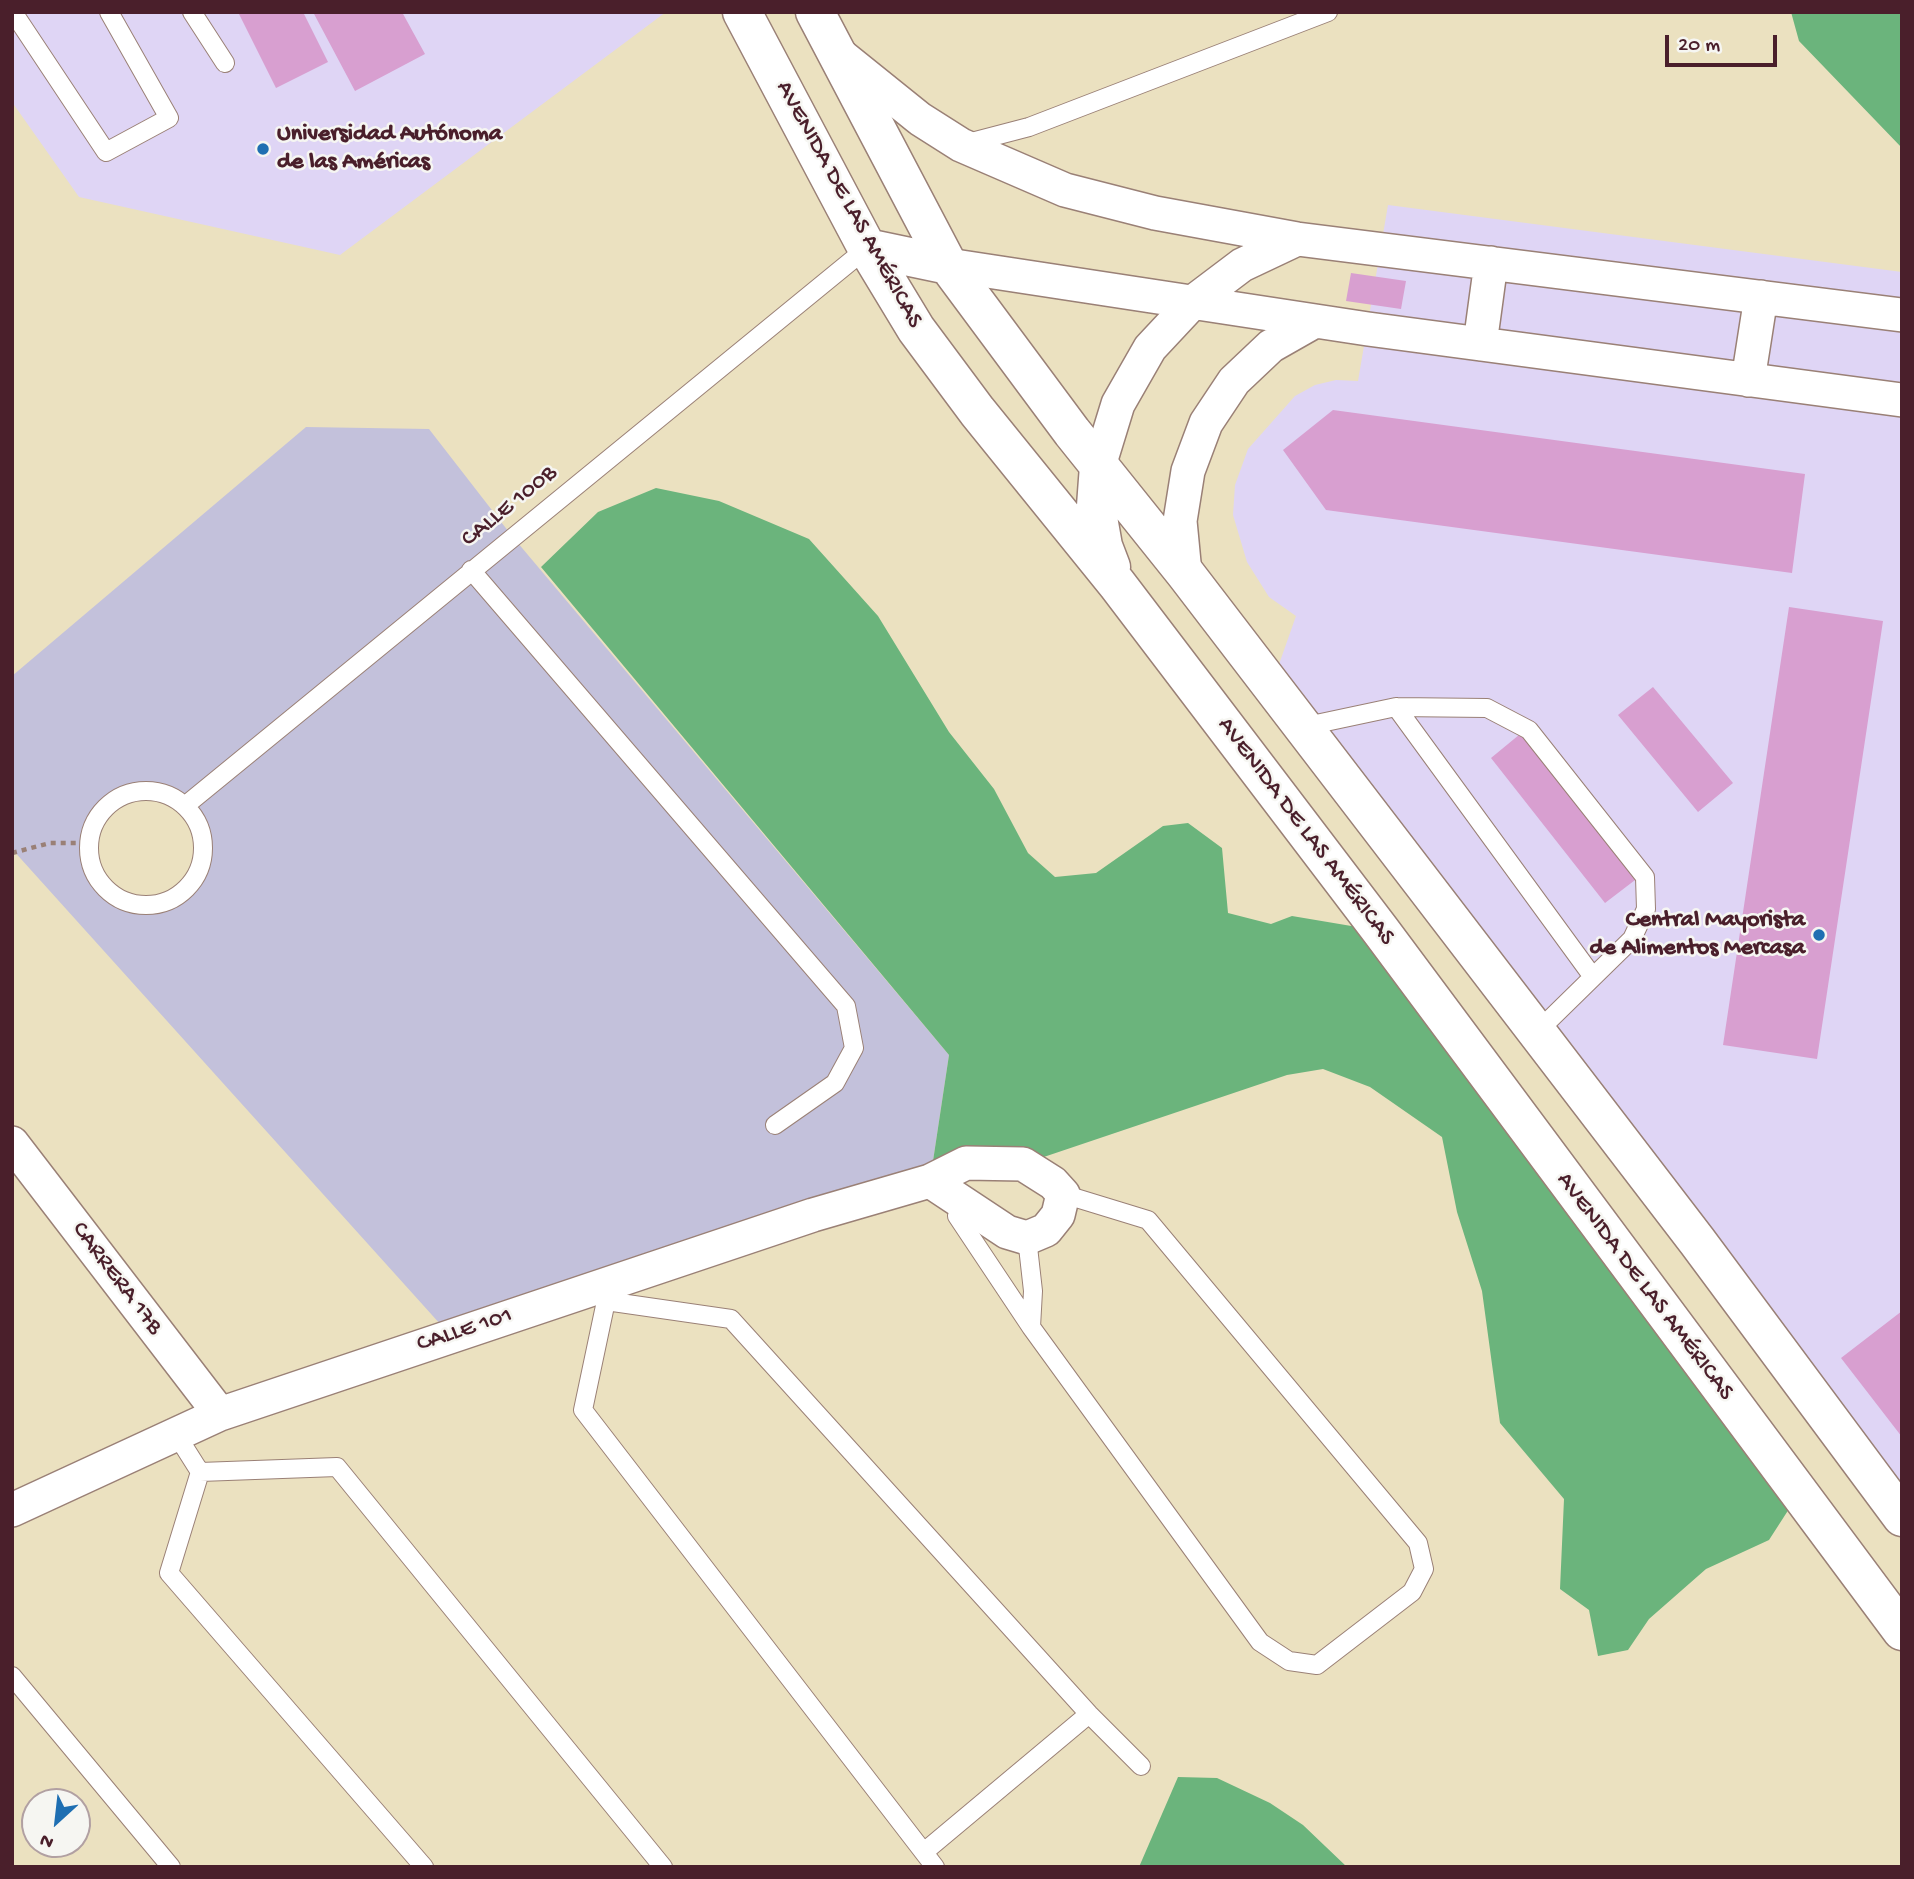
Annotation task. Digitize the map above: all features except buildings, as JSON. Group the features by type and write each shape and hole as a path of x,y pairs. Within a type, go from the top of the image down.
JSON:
{"highway":[{"name":"AVENIDA DE LAS AMÉRICAS","path":"742,12 867,248 916,329 969,401 1117,584 1381,931 1902,1631"},
{"path":"814,12 948,265 1099,466 1185,572 1537,1032 1902,1517"},
{"path":"867,248 948,265"},
{"path":"1099,466 1096,506 1102,546 1117,584"}],"street":[{"path":"834,50 920,119 961,145 1065,190 1155,213 1297,239 1902,315"},
{"path":"1099,466 1118,404 1144,359 1193,302 1242,265 1297,239"},
{"path":"1480,344 1491,263"},
{"path":"948,265 1315,321 1902,400"},
{"path":"1748,380 1762,297"},
{"path":"1185,572 1180,521 1188,471 1206,423 1234,381 1271,346 1315,321"},
{"path":"1856,394 1902,420"},
{"name":"CARRERA 17B","path":"12,1143 220,1414"},
{"name":"CALLE 101","path":"12,1510 220,1414 422,1344 602,1295 813,1215 930,1181 966,1163 1023,1164 1053,1183 1063,1195"},
{"path":"930,1181 1007,1232 1027,1238 1046,1230 1058,1215 1063,1195"}],"lane":[{"path":"13,12 106,152 169,118 109,12"},
{"path":"192,12 225,63"},
{"path":"961,145 1029,127 1328,12"},
{"name":"CALLE 100B","path":"186,805 471,569 867,248"},
{"path":"471,569 846,1006 854,1048 835,1083 775,1125"},
{"path":"1396,707 1593,977"},
{"path":"1302,727 1396,707 1487,708 1528,730 1646,877 1646,909 1632,939 1537,1032"},
{"path":"137,790 163,792 186,805 200,827 204,854 195,878 177,897 151,906 125,902 103,887 91,866 88,843 95,818 113,800 137,790"},
{"path":"957,1216 1031,1327 1260,1642 1289,1661 1317,1665 1412,1592 1424,1569 1418,1543 1148,1220 1063,1195"},
{"path":"1027,1238 1032,1290 1031,1327"},
{"path":"1089,1714 929,1860 583,1410 602,1295 731,1319 1089,1714 1141,1766"},
{"path":"176,1434 200,1472 169,1573 424,1867"},
{"path":"200,1472 337,1467 663,1867"},
{"path":"12,1676 171,1867"}],"path":[{"path":"12,853 51,843 88,843"}],"shaded area":[{"name":"Universidad Autónoma de las Américas","path":"12,12 666,12 340,255 79,197 12,102"},
{"name":"Central Mayorista de Alimentos Mercasa","path":"1388,205 1902,272 1902,1517 1271,687 1296,616 1269,597 1247,562 1233,515 1235,485 1248,449 1295,396 1315,385 1336,380 1358,381"},
{"path":"306,427 429,429 512,536 949,1055 930,1181 450,1335 12,849 12,676","holes":["137,790 163,792 185,805 200,827 204,854 195,878 177,897 151,906 125,902 103,887 91,866 87,843 95,818 113,800"]}],"green space":[{"path":"1791,12 1902,12 1902,148 1799,41"},
{"path":"656,488 719,501 809,539 878,616 949,732 994,789 1028,853 1055,877 1096,873 1163,826 1188,823 1222,848 1228,913 1271,924 1292,916 1381,931 1798,1495 1769,1540 1706,1569 1649,1619 1628,1650 1598,1656 1589,1610 1560,1589 1564,1499 1500,1423 1482,1291 1457,1212 1442,1137 1370,1087 1323,1069 1287,1075 1023,1164 930,1181 949,1055 541,567 598,512"},
{"path":"1178,1777 1217,1778 1270,1803 1303,1825 1347,1867 1139,1867"}],"place":[{"name":"Universidad Autónoma de las Américas","path":"263,149"},
{"name":"Central Mayorista de Alimentos Mercasa","path":"1819,935"}]}
